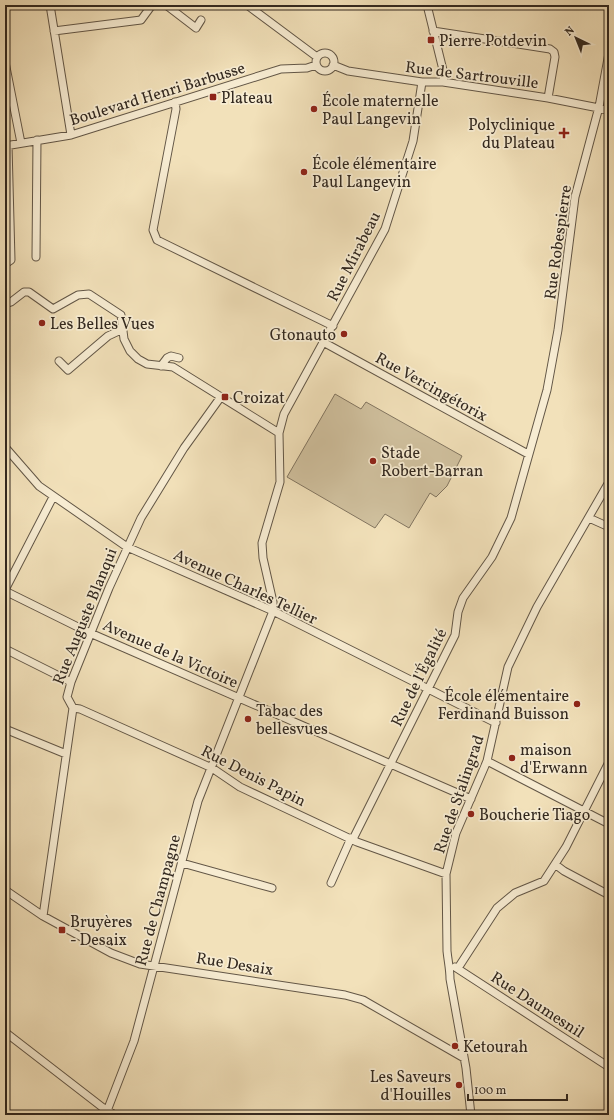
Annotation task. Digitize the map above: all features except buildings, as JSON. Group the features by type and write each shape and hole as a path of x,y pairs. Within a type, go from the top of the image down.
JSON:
{"street":[{"path":"50,5 71,134"},
{"path":"54,31 141,20 152,5"},
{"path":"166,5 196,28 201,20"},
{"path":"247,5 317,57"},
{"path":"426,5 444,74 443,82"},
{"path":"433,31 550,48 554,52 555,57 548,98"},
{"path":"324,53 330,54 333,59 333,65 326,70 320,70 316,65 317,57 324,53"},
{"name":"Rue Robespierre","path":"547,390 558,330 575,197 599,108 609,53"},
{"name":"Boulevard Henri Barbusse","path":"7,146 71,134 281,69 307,68 316,65"},
{"name":"Rue de Sartrouville","path":"333,65 348,71 422,82 443,82 548,98 609,110"},
{"path":"5,66 21,143"},
{"name":"Rue Mirabeau","path":"273,611 273,602 263,558 262,543 280,482 279,433 284,414 385,229 413,141 422,82"},
{"path":"175,102 176,109 154,230 157,240 333,326"},
{"path":"36,258 37,140"},
{"path":"5,264 11,260 7,146"},
{"path":"5,304 11,302 24,292 28,292 53,309 78,295 89,294 121,315 124,339 130,351 146,364 173,367 220,398 279,433"},
{"path":"59,361 68,370 108,336 123,329"},
{"name":"Rue Vercingétorix","path":"323,342 528,454"},
{"path":"161,366 167,358 171,356 179,358"},
{"name":"Rue de l'Égalité","path":"331,883 352,838 456,635 458,612 462,598 492,557 511,518 547,390"},
{"name":"Rue Auguste Blanqui","path":"42,916 73,708 67,697 71,682 90,633 141,518 184,448 220,398"},
{"name":"Avenue Charles Tellier","path":"5,447 32,479 53,497 127,547 273,611 496,723"},
{"name":"Rue de Stalingrad","path":"471,1115 469,1090 450,979 454,967 448,962 446,874 456,833 487,761 508,667 520,641 609,482"},
{"path":"5,590 53,497"},
{"path":"589,518 609,527"},
{"name":"Avenue de la Victoire","path":"5,590 90,633 390,764"},
{"name":"Rue de Champagne","path":"107,1110 134,1041 198,801 240,698 273,611"},
{"path":"5,649 71,682"},
{"name":"Rue Denis Papin","path":"73,708 87,712 212,768 240,787 352,838 446,874"},
{"path":"5,729 66,754"},
{"path":"487,761 609,824"},
{"path":"454,967 497,908 515,893 544,881 556,865 609,762"},
{"path":"390,764 471,799"},
{"path":"182,863 272,888"},
{"path":"556,865 564,871 609,895"},
{"name":"Rue Desaix","path":"5,890 42,916 122,959 136,963 351,996 363,1000 459,1057 464,1058"},
{"name":"Rue Daumesnil","path":"454,967 609,1067"},
{"path":"5,1032 115,1115"}],"shaded area":[{"name":"Stade Robert-Barran","path":"335,394 361,409 366,402 462,456 447,486 436,497 430,493 409,528 385,514 375,528 287,477"}],"place":[{"name":"Pierre Potdevin","path":"431,40"},
{"name":"Plateau","path":"213,97"},
{"name":"École maternelle Paul Langevin","path":"314,109"},
{"name":"Polyclinique du Plateau","path":"564,133"},
{"name":"École élémentaire Paul Langevin","path":"304,172"},
{"name":"Les Belles Vues","path":"42,323"},
{"name":"Gtonauto","path":"344,334"},
{"name":"Croizat","path":"225,397"},
{"name":"Stade Robert-Barran","path":"373,461"},
{"name":"École élémentaire Ferdinand Buisson","path":"577,704"},
{"name":"Tabac des bellesvues","path":"248,719"},
{"name":"maison d'Erwann","path":"512,758"},
{"name":"Boucherie Tiago","path":"471,814"},
{"name":"Bruyères - Desaix","path":"62,930"},
{"name":"Ketourah","path":"455,1046"},
{"name":"Les Saveurs d'Houilles","path":"459,1085"}]}
